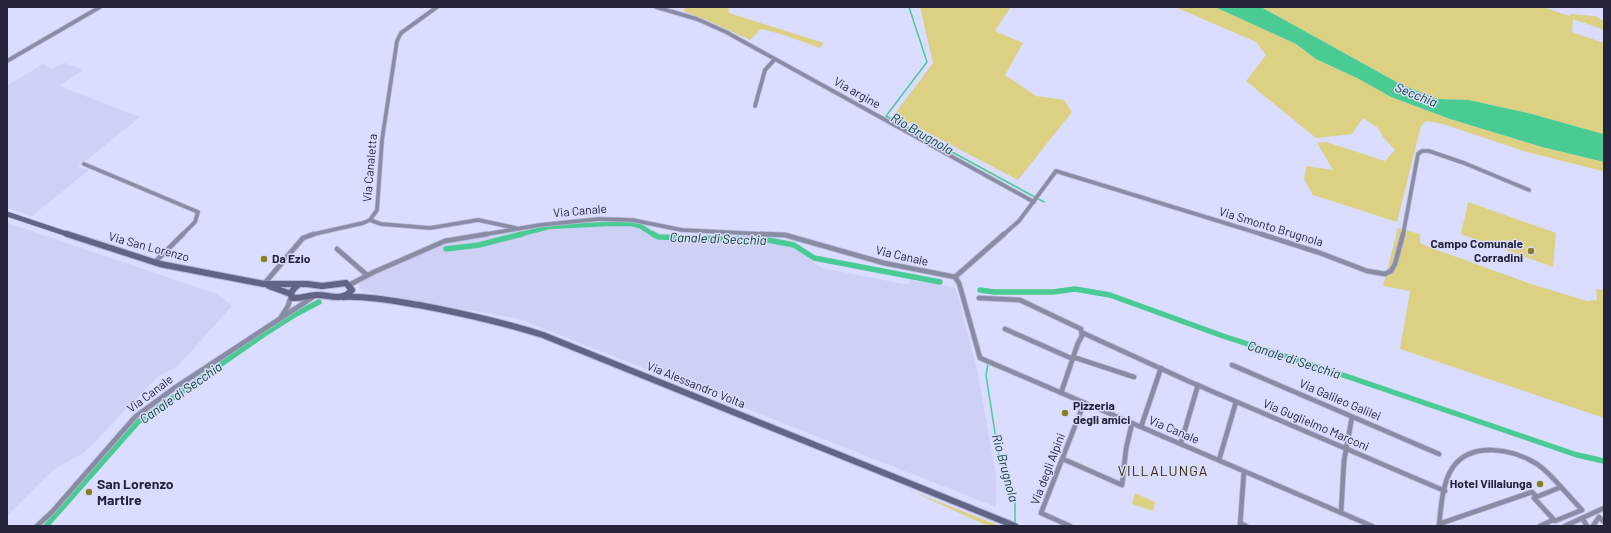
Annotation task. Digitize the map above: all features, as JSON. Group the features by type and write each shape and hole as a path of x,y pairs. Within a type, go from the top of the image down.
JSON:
{"main road":[{"name":"Via San Lorenzo","path":"7,213 155,262 264,284"},
{"path":"264,284 307,284 322,286 343,283 360,296"},
{"path":"264,284 291,295 296,299 319,295 336,298 360,296"},
{"path":"291,295 298,285"},
{"path":"343,297 350,287"},
{"name":"Via Alessandro Volta","path":"360,296 456,312 505,323 543,335 1015,526"}],"street":[{"path":"7,61 100,7"},
{"name":"Via Canaletta","path":"264,284 305,236 356,225 370,220 377,210 382,140 397,41 401,33 435,7"},
{"name":"Via argine","path":"656,7 697,19 726,32 1036,199"},
{"path":"755,106 765,70 775,59"},
{"name":"Via Smonto Brugnola","path":"955,277 1019,221 1056,171 1318,252 1364,270 1379,274 1388,273 1394,266 1403,231 1418,154 1422,151 1429,151 1458,160 1529,190"},
{"path":"84,164 198,212 196,222 155,262"},
{"name":"Via Canale","path":"350,287 367,275 445,241 561,222 616,219 682,230 785,235 884,263 955,277 959,283 980,358 1132,424 1244,470 1341,513 1360,524 1372,526"},
{"path":"370,220 382,224 430,228 478,220 519,228"},
{"path":"337,249 367,275"},
{"name":"Via Canale","path":"279,318 288,306 291,295"},
{"name":"Via Canale","path":"37,526 52,512 135,417 173,389 279,318 306,301 319,295"},
{"name":"Via Guglielmo Marconi","path":"979,298 1020,300 1078,327 1083,333 1198,385 1445,491"},
{"path":"1005,329 1073,358 1134,378"},
{"path":"1061,393 1083,333"},
{"name":"Via Galileo Galilei","path":"1232,365 1439,454"},
{"path":"1141,427 1161,368"},
{"path":"1181,443 1198,385"},
{"path":"1220,460 1236,402"},
{"name":"Via degli Alpini","path":"1070,526 1041,514 1084,403"},
{"path":"1341,513 1344,461 1352,417"},
{"path":"1063,459 1122,485 1132,424"},
{"path":"1537,497 1532,492 1439,525 1445,491 1450,474 1462,458 1472,452 1485,449 1498,450 1534,462 1550,474 1582,510 1587,526"},
{"path":"1244,470 1240,525 1246,526"},
{"path":"1553,520 1534,498 1561,487"},
{"path":"1560,519 1565,526 1604,508"},
{"path":"1540,526 1582,510"},
{"path":"1593,526 1599,516 1604,522"}],"shaded area":[{"path":"687,7 728,7 729,13 824,43 820,48 781,34 761,29 750,40 683,11"},
{"path":"920,7 1010,8 995,31 1023,43 1005,75 1036,96 1064,100 1072,112 1018,180 894,115 933,63"},
{"path":"1175,7 1215,7 1296,44 1316,59 1359,79 1391,97 1450,119 1542,147 1604,162 1604,175 1602,171 1527,152 1443,124 1426,121 1421,126 1397,222 1313,195 1304,179 1306,166 1333,170 1317,143 1326,142 1385,161 1395,150 1383,137 1378,128 1363,118 1352,134 1316,138 1246,81 1266,55 1256,42"},
{"path":"1261,7 1543,7 1569,16 1571,14 1595,16 1604,21 1604,30 1573,19 1572,32 1604,43 1604,135 1532,114 1469,100 1438,99 1402,85"},
{"path":"65,63 83,70 59,86 140,117 78,167 89,170 32,216 7,208 7,86 43,64 52,69"},
{"name":"Campo Comunale Corradini","path":"1468,202 1556,233 1553,267 1461,234"},
{"path":"7,223 217,294 232,306 177,367 158,376 84,453 54,469 7,516"},
{"path":"583,223 642,224 661,234 770,237 798,244 796,250 822,268 909,285 910,280 956,288 977,369 996,476 996,507 519,319 362,291 358,282 439,245 551,225"},
{"path":"1398,228 1420,234 1420,243 1429,247 1531,284 1587,301 1597,300 1596,289 1604,290 1604,418 1400,349 1410,291 1383,286"},
{"path":"909,490 1000,526 988,526"},
{"path":"1135,493 1155,502 1153,511 1132,504"}],"water":[{"name":"Secchia","path":"1215,7 1261,7 1402,85 1438,99 1469,100 1532,114 1603,134 1604,162 1542,147 1450,119 1391,97 1359,79 1316,59 1296,44"}],"waterway":[{"name":"Rio Brugnola","path":"909,7 927,62 886,116 1044,202"},
{"name":"Canale di Secchia","path":"518,235 549,227 606,224 631,224 640,226 654,235"},
{"name":"Canale di Secchia","path":"446,249 479,245 522,234"},
{"name":"Canale di Secchia","path":"653,234 658,237 768,240 794,245 814,258 940,282"},
{"name":"Canale di Secchia","path":"980,290 994,292 1053,292 1075,289 1110,295 1223,336 1340,374 1577,455 1604,461"},
{"name":"Canale di Secchia","path":"46,526 138,422 263,335 296,314 319,302"},
{"name":"Rio Brugnola","path":"988,364 986,375 998,452 1015,502 1015,524"}],"place":[{"name":"Campo Comunale Corradini","path":"1531,251"},
{"name":"Da Ezio","path":"264,259"},
{"name":"Pizzeria degli amici","path":"1065,413"},
{"name":"Hotel Villalunga","path":"1540,484"},
{"name":"San Lorenzo Martire","path":"89,492"}],"district":[{"name":"VILLALUNGA","path":"1163,471"}]}
